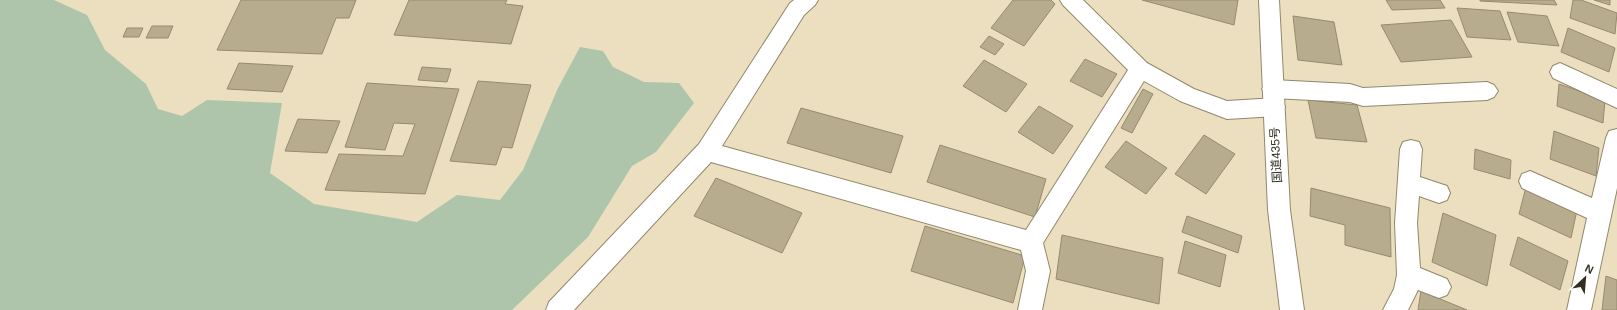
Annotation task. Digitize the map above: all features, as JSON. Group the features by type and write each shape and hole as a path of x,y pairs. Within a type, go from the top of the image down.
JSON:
{"main road":[{"path":"558,310 707,151 796,9 808,0"},
{"path":"1070,0 1140,69 1187,95 1227,110 1274,98 1350,93 1363,97 1487,91"},
{"name":"国道435号","path":"1269,0 1279,210 1292,310"},
{"path":"1030,310 1038,271 1031,242 1140,69"},
{"path":"1560,72 1617,99"},
{"path":"1579,310 1617,138"},
{"path":"1395,310 1405,292 1409,275 1406,223 1407,196 1410,183 1411,149"},
{"path":"707,151 1031,242"},
{"path":"1530,181 1600,213"},
{"path":"1410,183 1439,193"},
{"path":"1409,275 1439,287"}],"green space":[{"path":"0,0 54,0 87,15 105,50 146,84 158,109 182,116 207,100 282,103 270,173 314,204 417,222 457,195 500,200 523,170 558,88 580,47 603,51 613,67 644,82 679,83 694,103 656,152 632,166 588,237 512,310 0,310"}],"building":[{"path":"241,0 356,0 349,18 336,18 322,54 217,50"},
{"path":"409,0 507,0 505,4 523,6 511,44 394,35"},
{"path":"1013,0 1051,0 1055,4 1024,46 991,28"},
{"path":"1142,0 1238,0 1234,25"},
{"path":"1386,0 1440,0 1445,8 1392,10"},
{"path":"1554,0 1557,5 1480,1"},
{"path":"1573,0 1581,0 1617,13 1615,34 1570,18"},
{"path":"1594,0 1610,0 1610,5"},
{"path":"1457,8 1500,11 1511,40 1467,37"},
{"path":"1507,12 1547,16 1559,46 1518,42"},
{"path":"1293,16 1334,22 1342,65 1298,60"},
{"path":"1451,20 1472,57 1401,62 1381,25"},
{"path":"152,26 173,26 168,38 146,38"},
{"path":"127,28 143,28 139,37 123,37"},
{"path":"1568,28 1615,48 1609,72 1561,52"},
{"path":"989,36 1004,44 995,55 980,47"},
{"path":"1085,59 1117,74 1102,97 1070,81"},
{"path":"984,60 1027,84 1006,112 963,86"},
{"path":"239,63 293,66 282,92 227,89"},
{"path":"422,67 451,69 447,82 418,80"},
{"path":"478,81 531,85 512,148 502,147 496,165 450,161"},
{"path":"367,83 459,89 425,194 325,190 339,154 403,156 415,124 394,123 385,150 345,147"},
{"path":"1559,84 1605,100 1603,123 1557,106"},
{"path":"1143,89 1153,94 1132,133 1121,128"},
{"path":"1308,100 1357,105 1367,142 1316,138"},
{"path":"1039,106 1073,126 1053,154 1018,132"},
{"path":"801,108 903,136 891,173 787,143"},
{"path":"298,119 340,121 327,153 285,151"},
{"path":"1554,131 1599,148 1596,176 1550,159"},
{"path":"1204,135 1235,154 1206,194 1175,174"},
{"path":"1126,141 1167,168 1146,194 1105,167"},
{"path":"940,145 1046,179 1035,217 927,182"},
{"path":"1475,149 1511,160 1510,179 1474,169"},
{"path":"716,178 802,213 782,253 694,216"},
{"path":"1526,187 1577,210 1571,238 1519,214"},
{"path":"1311,188 1390,208 1391,257 1345,245 1345,225 1310,216"},
{"path":"1443,213 1496,235 1487,286 1432,262"},
{"path":"1187,216 1242,236 1238,253 1182,232"},
{"path":"925,226 1025,256 1013,303 911,271"},
{"path":"1062,235 1163,258 1159,304 1056,279"},
{"path":"1518,237 1568,261 1560,290 1510,265"},
{"path":"1185,241 1226,255 1220,287 1178,273"},
{"path":"1606,276 1617,280 1617,310 1602,310"},
{"path":"1421,291 1467,310 1418,310"}]}
